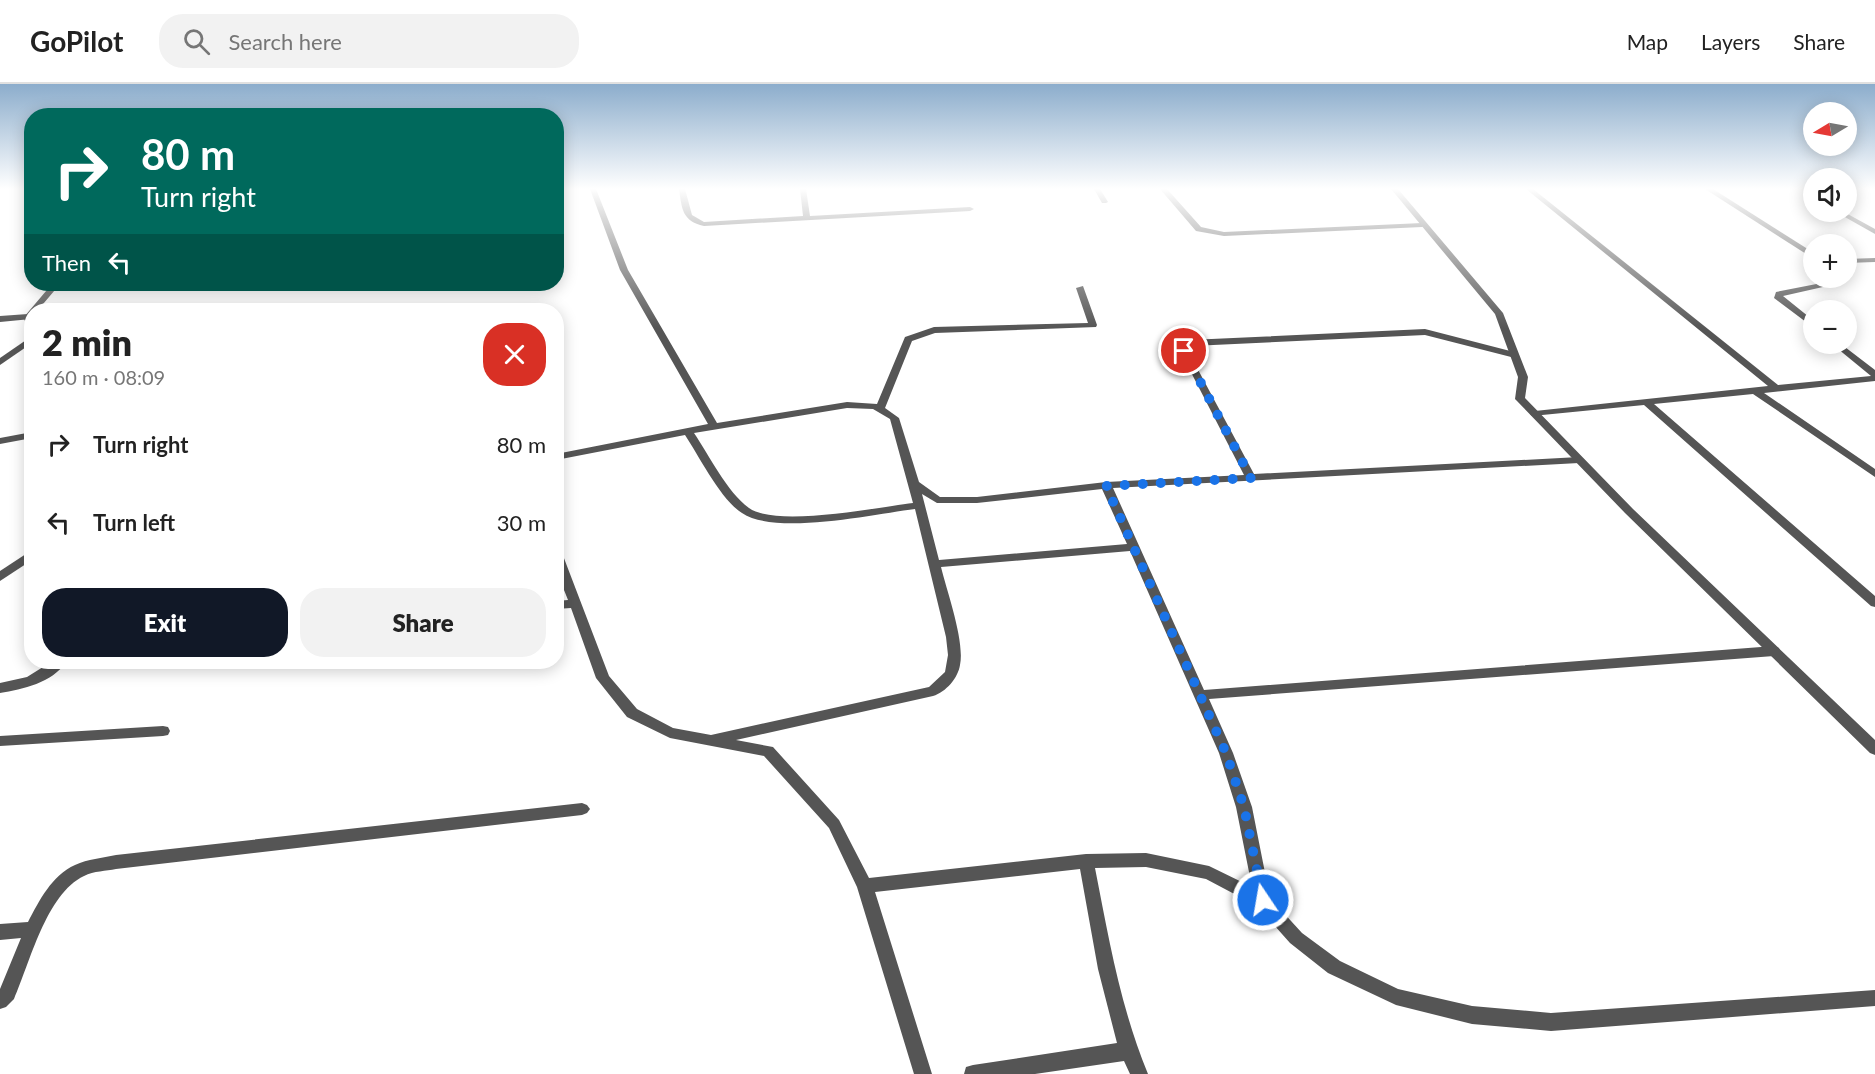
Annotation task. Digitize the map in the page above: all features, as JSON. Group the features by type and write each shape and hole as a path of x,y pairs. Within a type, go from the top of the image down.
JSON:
{"street":[{"path":"611,235 624,270 714,426"},
{"path":"1431,235 1499,313 1523,377 1520,399 1579,460 1875,749"},
{"path":"1586,235 1777,389"},
{"path":"1780,235 1803,250"},
{"path":"1857,261 1875,260"},
{"path":"880,409 909,339 934,330 1093,325 1080,288"},
{"path":"1803,317 1778,298 1779,294 1810,288"},
{"path":"40,303 50,291"},
{"path":"0,319 24,315"},
{"path":"1251,478 1184,351 1189,343 1418,332 1444,336 1515,355"},
{"path":"0,362 24,344"},
{"path":"1849,354 1875,374"},
{"path":"1535,414 1648,404 1875,378"},
{"path":"1755,391 1875,474"},
{"path":"1648,404 1875,603"},
{"path":"564,455 714,426 847,405 875,406 894,418 920,504 952,637 955,662 951,678 933,691 710,741"},
{"path":"688,431 746,512 766,519 792,519 920,504"},
{"path":"0,441 24,436"},
{"path":"914,483 937,500 976,500 1106,486 1579,460"},
{"path":"1106,486 1226,753 1244,807 1263,900"},
{"path":"934,564 1134,547"},
{"path":"0,577 24,560"},
{"path":"564,573 603,678 632,713 670,733 768,751 834,824 865,886 923,1074"},
{"path":"564,605 576,604"},
{"path":"1199,695 1774,651"},
{"path":"0,688 19,685 45,676 52,669"},
{"path":"0,741 163,731"},
{"path":"0,1002 8,993 34,929 50,897 76,872 116,862 582,810"},
{"path":"865,886 1086,861 1146,860 1209,873 1263,900 1296,938 1334,967 1396,997 1472,1015 1551,1022 1872,1002"},
{"path":"1086,861 1113,992 1128,1051 1139,1074"},
{"path":"0,932 34,929"},
{"path":"973,1074 1128,1051"}],"route":[{"path":"1184,351 1251,478 1106,486 1226,753 1244,807 1263,900"}]}
